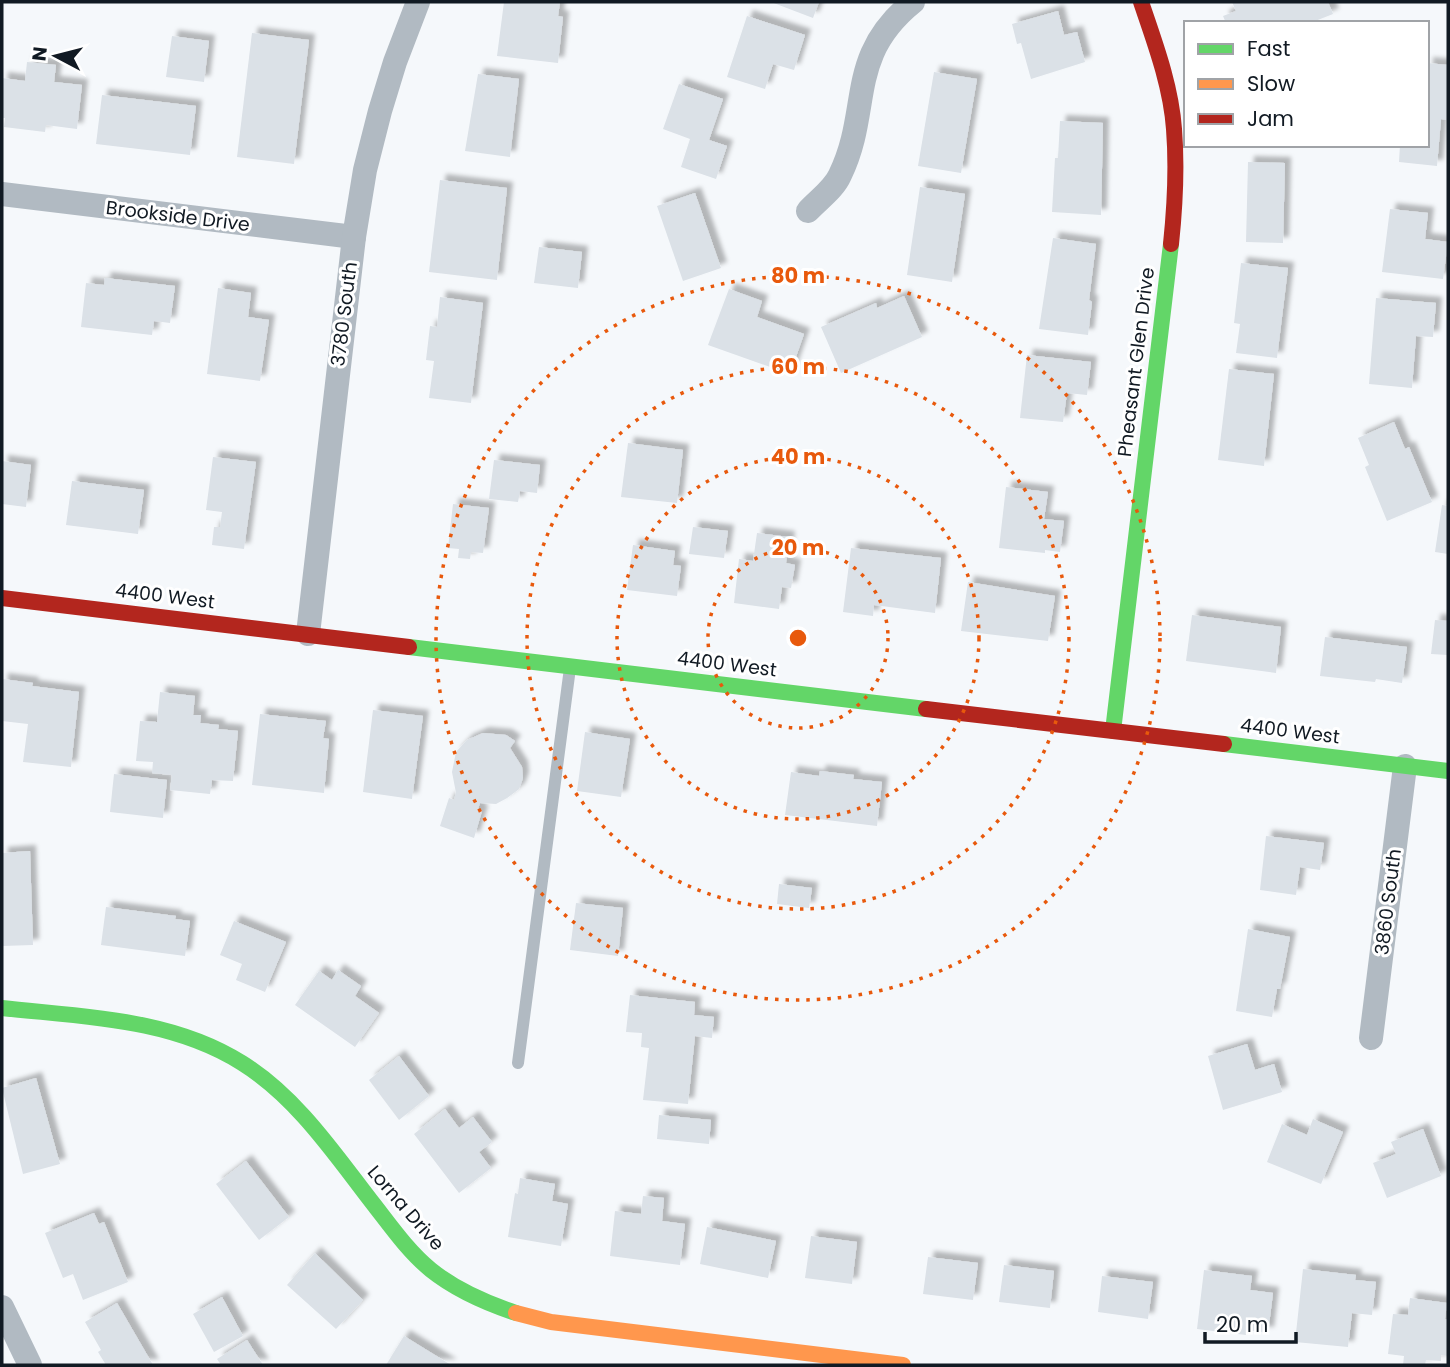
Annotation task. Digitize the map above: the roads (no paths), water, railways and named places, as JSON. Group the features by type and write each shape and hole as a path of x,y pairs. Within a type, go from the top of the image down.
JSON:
{"street":[{"name":"3780 South","path":"308,634 354,237 365,170 395,62 418,2"},
{"path":"808,211 839,178 853,143 861,88 869,59 881,35 913,2"},
{"name":"Pheasant Glen Drive","path":"1113,731 1175,207 1174,127 1161,62 1140,2"},
{"name":"Brookside Drive","path":"2,194 354,237"},
{"name":"4400 West","path":"2,598 1448,771"},
{"name":"3860 South","path":"1371,1038 1405,766"},
{"name":"Lorna Drive","path":"2,1008 141,1025 182,1035 220,1050 271,1083 299,1110 396,1233 430,1269 467,1294 510,1312 551,1322 823,1360 903,1365"},
{"path":"2,1307 30,1365"}],"lane":[{"path":"518,1063 570,666"}]}
